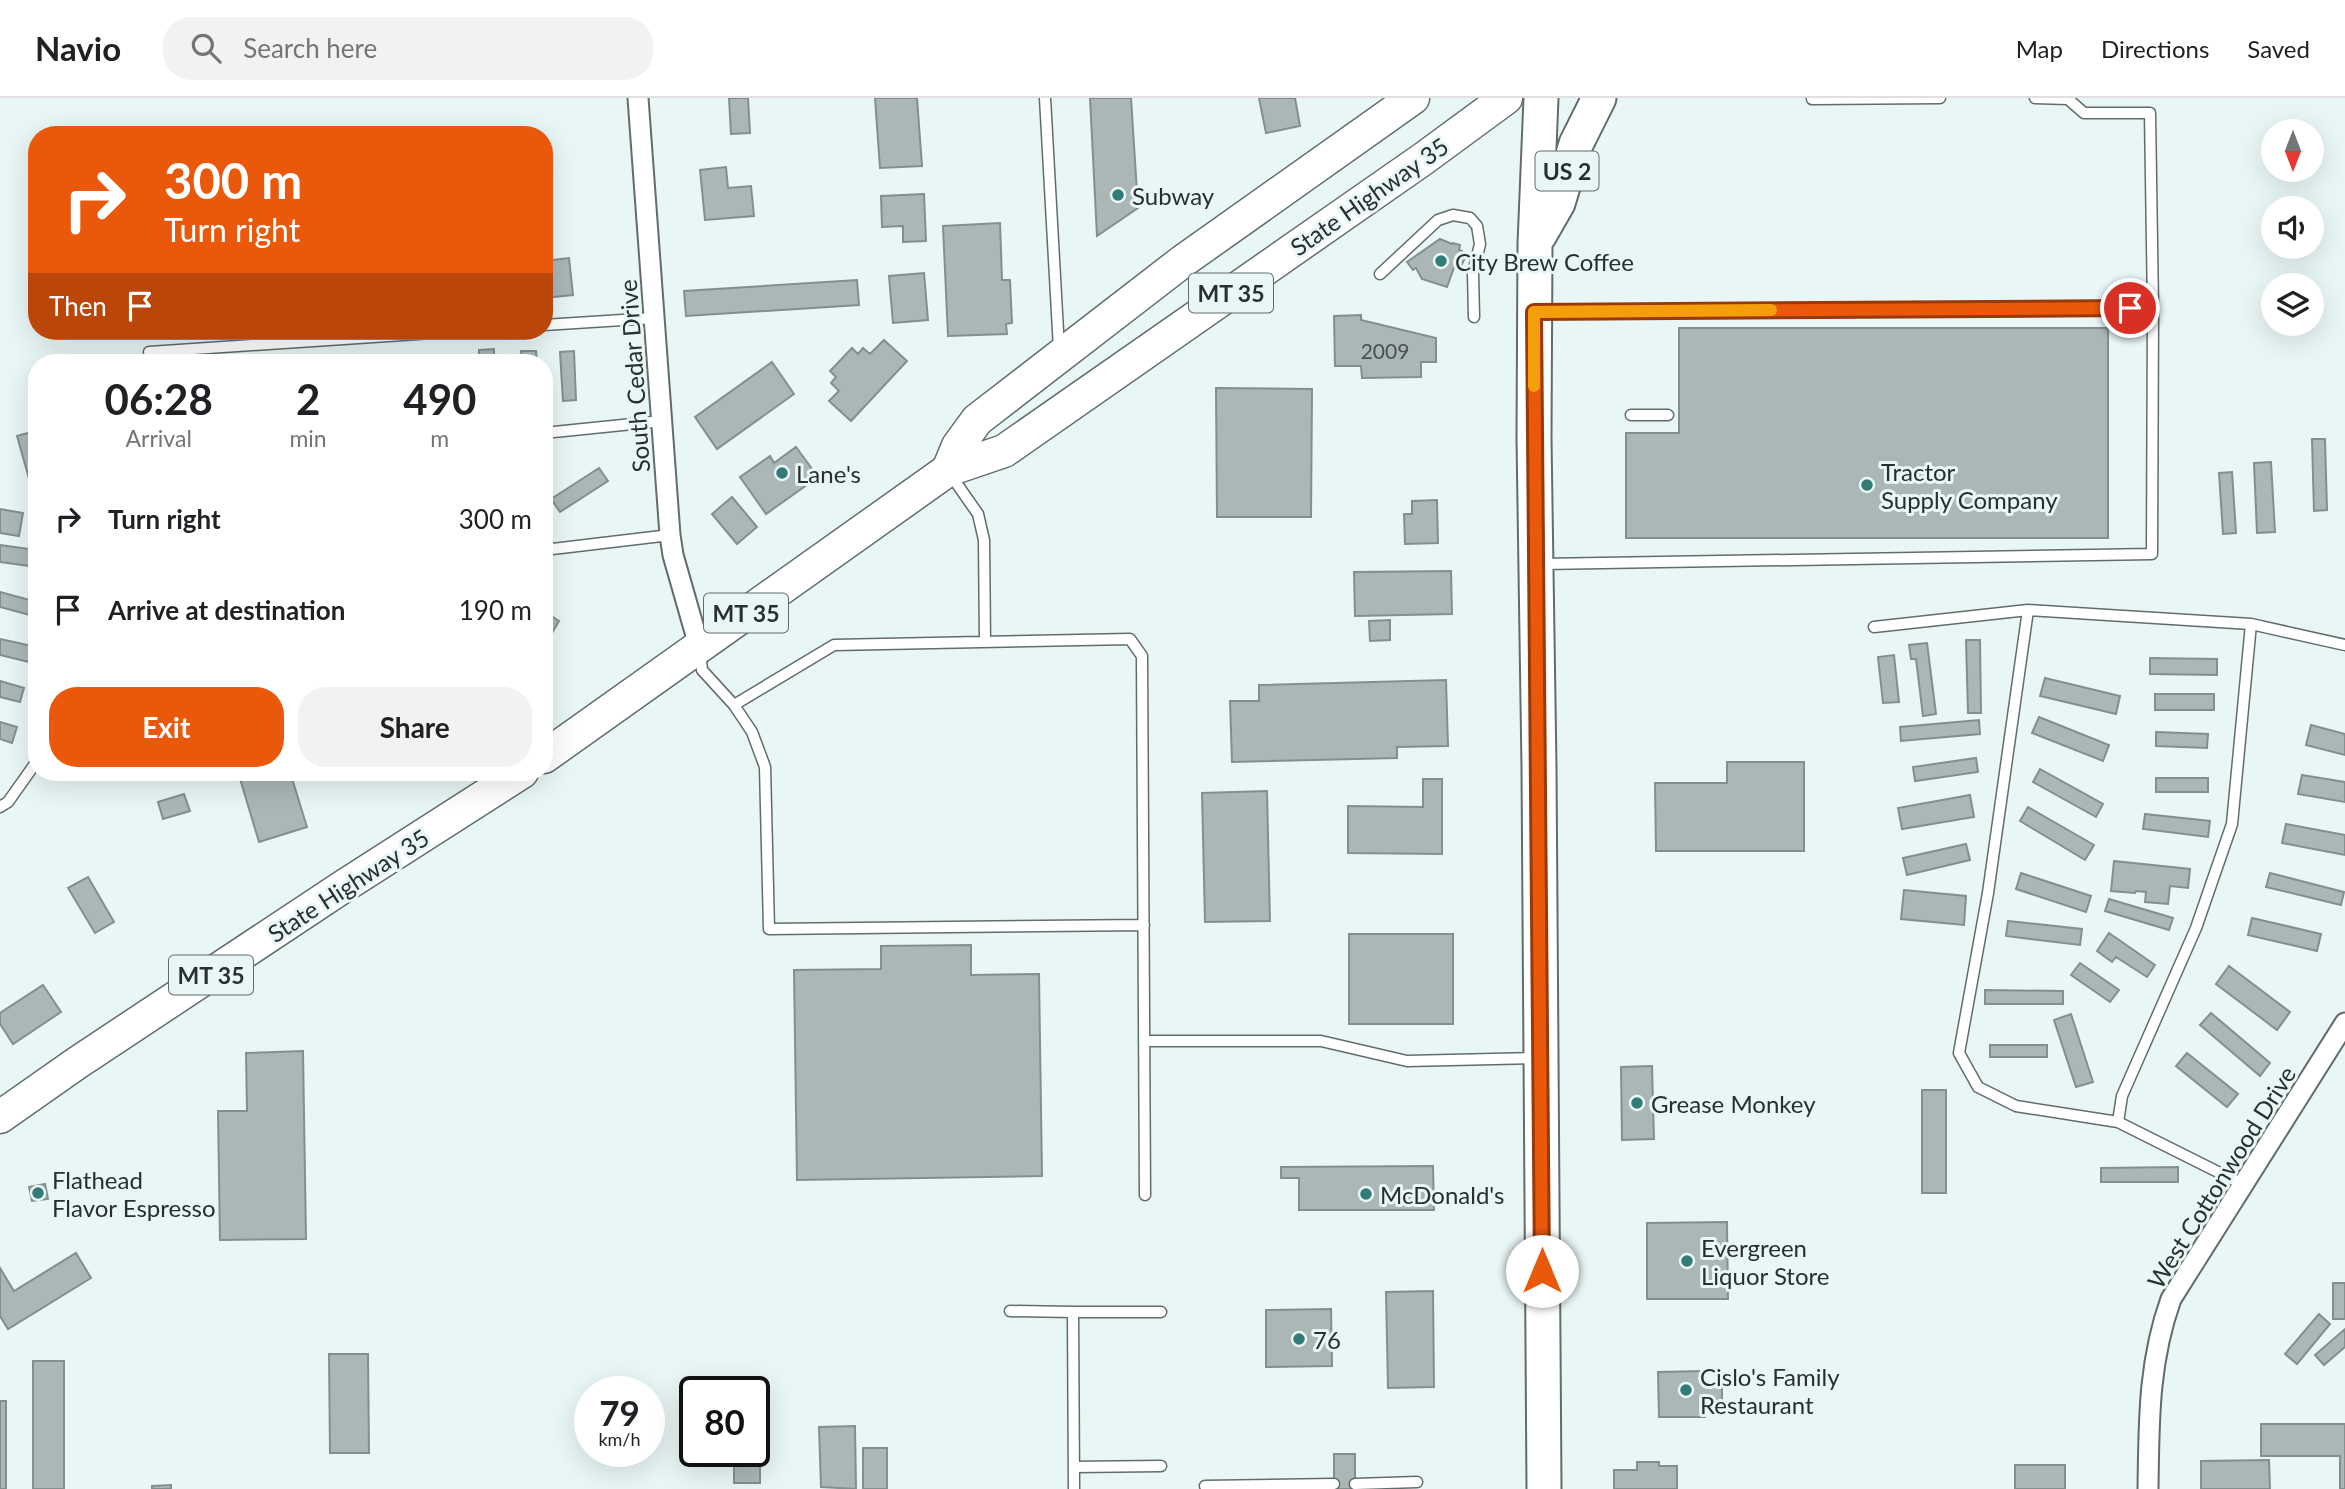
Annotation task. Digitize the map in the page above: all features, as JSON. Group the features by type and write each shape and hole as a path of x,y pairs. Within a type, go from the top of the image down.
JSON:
{"highway":[{"name":"US 2","path":"1541,98 1534,312 1544,1489"},
{"name":"US 2","path":"1535,244 1558,203 1576,144 1598,98"}],"main road":[{"name":"State Highway 35","path":"948,471 958,446 977,420 1183,261 1413,98"},
{"name":"State Highway 35","path":"553,751 948,471 1004,451 1423,159 1506,98"},
{"name":"State Highway 35","path":"0,1117 344,886 508,781"}],"street":[{"name":"South Cedar Drive","path":"638,98 670,535 673,555 699,646"},
{"name":"West Cottonwood Drive","path":"2148,1489 2149,1403 2155,1351 2171,1300 2345,1023"}],"lane":[{"path":"1045,98 1060,356"},
{"path":"1812,99 1940,98"},
{"path":"1535,564 2152,554 2153,308 2150,113 2084,113 2068,99 2035,98"},
{"path":"1380,274 1438,220 1453,215 1470,218 1478,226 1480,244 1473,273 1474,317"},
{"path":"1534,312 2153,308"},
{"path":"553,324 654,318"},
{"path":"149,352 328,340"},
{"path":"1631,415 1668,415"},
{"path":"553,432 662,421"},
{"path":"948,471 978,514 984,540 985,642"},
{"path":"553,549 670,535"},
{"path":"2028,610 1988,893 1959,1053 1978,1087 2016,1106 2118,1122 2242,1184"},
{"path":"1874,626 2028,610 2251,624 2345,646"},
{"path":"2118,1122 2122,1096 2196,928 2232,824 2251,624"},
{"path":"734,705 834,645 1130,639 1142,656 1145,1195"},
{"path":"699,646 702,670 734,705 752,732 765,767 769,929 1144,925"},
{"path":"0,807 8,802 28,774"},
{"path":"1144,1041 1321,1041 1407,1061 1541,1058"},
{"path":"1010,1311 1161,1312"},
{"path":"1073,1311 1074,1489"},
{"path":"1074,1467 1161,1466"},
{"path":"1355,1484 1417,1482"},
{"path":"1205,1486 1334,1484"}],"building":[{"path":"729,98 748,98 750,133 731,134"},
{"path":"875,98 917,98 922,166 880,168"},
{"path":"1090,98 1131,98 1138,208 1097,236"},
{"path":"1259,98 1295,98 1300,126 1266,133"},
{"path":"726,167 728,188 751,186 754,216 705,220 700,170"},
{"path":"924,194 926,241 903,242 903,226 882,227 881,196"},
{"path":"1000,223 1002,280 1010,280 1012,323 1006,324 1007,334 948,336 943,226"},
{"path":"1440,239 1460,245 1461,256 1465,257 1461,267 1455,265 1447,287 1422,279 1416,268 1413,270 1407,262"},
{"path":"569,258 573,295 553,297 553,260"},
{"path":"924,273 928,320 893,323 889,276"},
{"path":"857,280 859,305 686,316 684,291"},
{"path":"1361,315 1361,320 1436,338 1436,362 1421,362 1421,377 1362,378 1361,366 1335,366 1334,316"},
{"name":"Tractor Supply Company","path":"1679,328 2108,328 2108,538 1626,538 1626,433 1679,433"},
{"path":"884,340 907,361 851,421 829,401 839,391 831,383 836,377 830,371 852,348 858,354 863,348 870,354"},
{"path":"494,349 494,354 479,354 479,350"},
{"path":"521,351 536,351 536,354 521,354"},
{"path":"574,351 576,400 563,401 560,352"},
{"path":"772,362 794,394 717,449 695,417"},
{"path":"1216,388 1312,389 1311,517 1217,517"},
{"path":"28,433 28,475 17,436"},
{"path":"2312,439 2325,439 2327,510 2314,511"},
{"path":"796,447 818,477 766,514 740,477 770,456 774,463"},
{"path":"2271,462 2275,532 2257,533 2254,463"},
{"path":"599,468 608,481 560,512 553,498"},
{"path":"2232,472 2236,533 2223,534 2219,473"},
{"path":"732,497 757,527 737,544 712,514"},
{"path":"1437,500 1438,543 1405,544 1404,514 1412,514 1412,501"},
{"path":"0,509 23,513 19,536 0,533"},
{"path":"0,545 28,549 28,566 0,562"},
{"path":"1451,571 1452,614 1355,616 1354,572"},
{"path":"0,592 28,600 28,615 0,607"},
{"path":"553,617 559,621 553,631"},
{"path":"1390,620 1390,640 1370,641 1369,621"},
{"path":"0,639 28,645 28,662 0,655"},
{"path":"1966,640 1980,640 1981,713 1968,713"},
{"path":"1927,643 1936,714 1923,716 1916,659 1911,659 1909,645"},
{"path":"1894,655 1899,702 1883,703 1878,657"},
{"path":"2150,658 2217,659 2217,675 2150,674"},
{"path":"2045,678 2120,696 2116,714 2040,696"},
{"path":"1446,680 1448,746 1397,747 1397,758 1232,762 1230,701 1259,701 1259,685"},
{"path":"0,681 24,688 20,702 0,697"},
{"path":"2155,694 2214,694 2214,710 2155,710"},
{"path":"2039,717 2109,745 2103,761 2032,733"},
{"path":"1979,720 1980,734 1901,741 1900,727"},
{"path":"0,722 17,727 12,743 0,739"},
{"path":"2311,725 2345,734 2345,755 2306,745"},
{"path":"2156,732 2208,734 2207,748 2156,746"},
{"path":"1976,758 1978,772 1915,781 1913,767"},
{"path":"1727,762 1804,762 1804,851 1656,851 1655,783 1727,783"},
{"path":"2040,769 2103,804 2096,817 2033,782"},
{"path":"2302,775 2345,782 2345,802 2298,794"},
{"path":"2156,778 2208,778 2208,792 2156,792"},
{"path":"1423,779 1442,779 1442,854 1348,853 1348,806 1423,807"},
{"path":"241,781 293,781 307,827 259,842"},
{"path":"1267,791 1270,921 1205,922 1202,793"},
{"path":"184,794 190,811 163,819 158,802"},
{"path":"1970,795 1974,817 1902,829 1898,808"},
{"path":"2028,807 2094,845 2085,860 2020,821"},
{"path":"2145,814 2210,821 2208,837 2143,829"},
{"path":"2286,824 2345,835 2345,855 2282,843"},
{"path":"1966,844 1970,860 1907,875 1903,858"},
{"path":"2114,861 2190,869 2188,888 2170,886 2168,904 2145,902 2146,892 2111,891"},
{"path":"2021,873 2091,896 2086,912 2016,889"},
{"path":"2270,873 2344,892 2341,905 2266,887"},
{"path":"88,877 114,922 95,933 68,888"},
{"path":"1904,890 1966,896 1964,925 1901,919"},
{"path":"2109,899 2173,918 2169,930 2105,911"},
{"path":"2252,918 2321,934 2317,951 2248,935"},
{"path":"2008,921 2082,929 2080,945 2006,936"},
{"path":"2109,933 2155,965 2147,977 2116,957 2112,962 2097,951"},
{"path":"1349,934 1453,934 1453,1024 1349,1024"},
{"path":"971,945 971,975 1039,974 1042,1176 797,1180 794,970 881,969 881,946"},
{"path":"2080,963 2119,990 2110,1002 2071,975"},
{"path":"2229,966 2290,1012 2277,1030 2216,984"},
{"path":"43,985 61,1012 13,1044 0,1024 0,1013"},
{"path":"1985,990 2063,991 2063,1004 1985,1004"},
{"path":"2211,1013 2270,1063 2260,1076 2200,1025"},
{"path":"2071,1014 2093,1082 2076,1087 2054,1020"},
{"path":"1990,1045 2047,1045 2047,1057 1990,1057"},
{"path":"303,1051 306,1239 220,1240 218,1111 247,1111 246,1053"},
{"path":"2187,1053 2238,1094 2227,1107 2176,1066"},
{"name":"Grease Monkey","path":"1652,1066 1654,1139 1622,1140 1621,1067"},
{"path":"1922,1090 1946,1090 1946,1193 1922,1193"},
{"name":"McDonald's","path":"1433,1166 1434,1210 1299,1210 1299,1178 1281,1178 1281,1167"},
{"path":"2178,1167 2178,1182 2101,1182 2101,1168"},
{"path":"45,1184 48,1199 32,1201 29,1187"},
{"name":"Evergreen Liquor Store","path":"1727,1222 1728,1299 1647,1299 1647,1223"},
{"path":"76,1253 91,1278 8,1329 0,1316 0,1268 14,1291"},
{"path":"2333,1283 2345,1283 2345,1319 2333,1319"},
{"path":"1433,1291 1434,1387 1388,1388 1386,1292"},
{"path":"1331,1309 1332,1366 1266,1367 1266,1310"},
{"path":"2319,1314 2330,1324 2297,1364 2285,1354"},
{"path":"2345,1329 2345,1347 2324,1365 2315,1355"},
{"path":"329,1354 368,1354 369,1453 330,1453"},
{"path":"33,1361 64,1361 64,1489 33,1489"},
{"path":"1704,1371 1704,1384 1722,1383 1722,1406 1715,1406 1715,1411 1704,1412 1705,1417 1659,1417 1658,1372"},
{"path":"0,1401 6,1401 6,1489 0,1489"},
{"path":"2261,1424 2345,1424 2345,1489 2340,1489 2340,1456 2261,1456"},
{"path":"855,1426 856,1489 821,1487 819,1427"},
{"path":"863,1448 887,1448 887,1489 863,1489"},
{"path":"1334,1454 1355,1454 1355,1489 1334,1489"},
{"path":"2269,1460 2270,1489 2201,1489 2201,1461"},
{"path":"1637,1462 1659,1462 1659,1466 1677,1466 1677,1489 1614,1489 1614,1470 1637,1470"},
{"path":"2015,1465 2065,1465 2065,1489 2015,1489"},
{"path":"734,1467 760,1467 760,1483 734,1483"},
{"path":"171,1485 171,1489 152,1489 152,1486"}],"slow traffic":[{"path":"1534,386 1534,312 1771,310"}],"place":[{"name":"Subway","path":"1118,195"},
{"name":"City Brew Coffee","path":"1441,261"},
{"name":"Lane's","path":"782,473"},
{"name":"Tractor Supply Company","path":"1867,485"},
{"name":"Grease Monkey","path":"1637,1103"},
{"name":"Flathead Flavor Espresso","path":"38,1193"},
{"name":"McDonald's","path":"1366,1194"},
{"name":"Evergreen Liquor Store","path":"1687,1261"},
{"name":"76","path":"1299,1339"},
{"name":"Cislo's Family Restaurant","path":"1686,1390"}],"route":[{"path":"1542,1271 1534,312 2130,308"}]}
